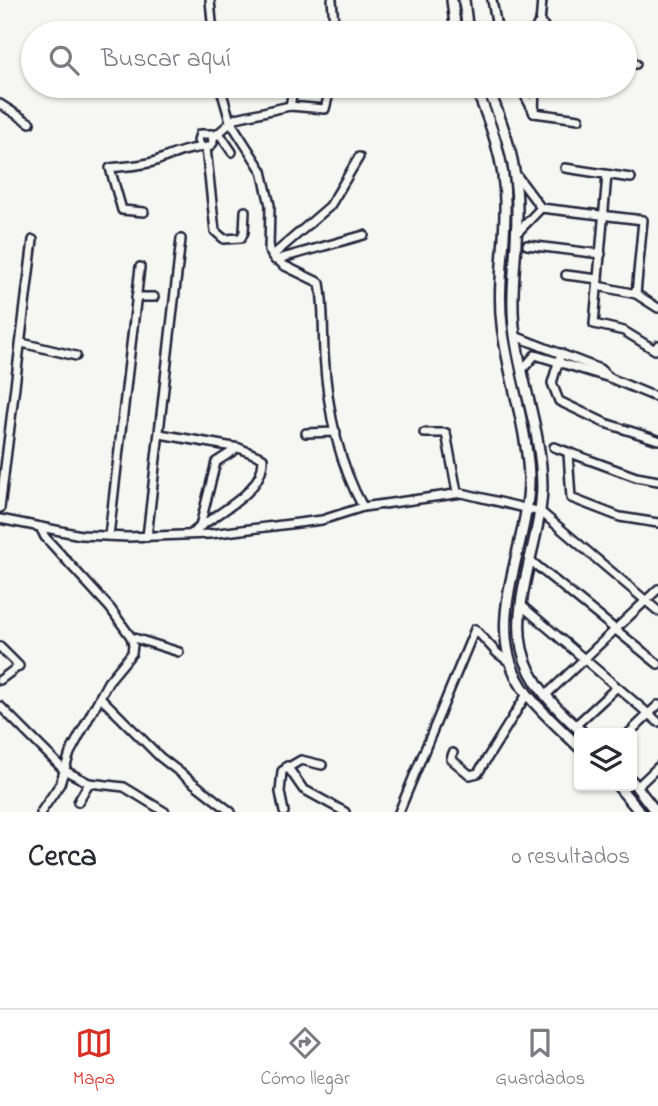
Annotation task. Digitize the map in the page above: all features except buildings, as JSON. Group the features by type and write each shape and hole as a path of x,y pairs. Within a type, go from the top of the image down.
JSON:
{"main road":[{"path":"452,0 455,21"},
{"path":"464,0 467,21"},
{"path":"480,98 494,133 505,187 501,322 527,458 528,508 506,607 505,627 512,664 527,694 574,742"},
{"path":"492,98 509,142 514,172 516,235 511,285 515,336 539,447 541,512 532,562 520,605 522,649 534,682 577,728"},
{"path":"637,788 656,812"},
{"path":"622,791 640,812"}],"street":[{"path":"210,0 212,21"},
{"path":"332,0 334,21"},
{"path":"492,0 496,21"},
{"path":"540,21 542,0"},
{"path":"223,98 230,121 260,165 270,205 268,245 274,258 320,283 326,372 336,432 349,480 363,507"},
{"path":"290,106 292,98"},
{"path":"144,212 122,210 110,168 151,163 170,153 213,143 216,135 230,121 290,106 325,109 328,98"},
{"path":"526,98 534,113"},
{"path":"534,113 535,98"},
{"path":"0,104 30,123"},
{"path":"534,113 579,119"},
{"path":"232,152 216,135 209,132 203,132 198,140 203,146 215,230 224,239 241,238 245,211"},
{"path":"274,258 330,206 359,157"},
{"path":"565,168 631,178"},
{"path":"514,172 541,208 643,220 636,294"},
{"path":"607,175 594,324 624,331 655,350 658,345"},
{"path":"516,235 541,208"},
{"path":"274,258 364,236"},
{"path":"148,537 181,239"},
{"path":"0,508 33,240"},
{"path":"527,245 601,254"},
{"path":"108,536 140,267"},
{"path":"566,275 636,294 658,307"},
{"path":"136,297 154,297"},
{"path":"515,336 600,369 610,378"},
{"path":"22,343 76,356"},
{"path":"522,370 535,355 539,345"},
{"path":"561,353 552,383 559,401 605,424 658,440"},
{"path":"535,355 610,378 658,398"},
{"path":"306,433 336,432"},
{"path":"424,433 446,433 457,492"},
{"path":"160,434 239,448 263,458 255,481 235,503 191,534"},
{"path":"0,439 10,441"},
{"path":"554,447 636,477 658,481"},
{"path":"200,526 216,462 239,448"},
{"path":"568,453 571,498 620,517 658,523"},
{"path":"0,519 108,536 148,537 322,520 363,507 457,492 541,512 658,611"},
{"path":"40,527 45,537 110,608 131,637 131,653 111,675 64,770 60,784 41,812"},
{"path":"532,562 658,664"},
{"path":"545,695 658,589"},
{"path":"520,605 658,722"},
{"path":"399,812 475,629 497,653 512,664"},
{"path":"131,637 179,652"},
{"path":"0,647 19,666 0,680"},
{"path":"575,726 616,688"},
{"path":"453,753 451,759 454,765 470,775 478,773 527,694"},
{"path":"100,697 160,757 231,812"},
{"path":"634,728 658,705"},
{"path":"0,706 64,770 89,783 124,787 165,812"},
{"path":"284,812 280,780 287,766 301,760 322,765"},
{"path":"287,766 303,789 345,812"},
{"path":"637,782 658,766"},
{"path":"78,802 89,783"}]}
